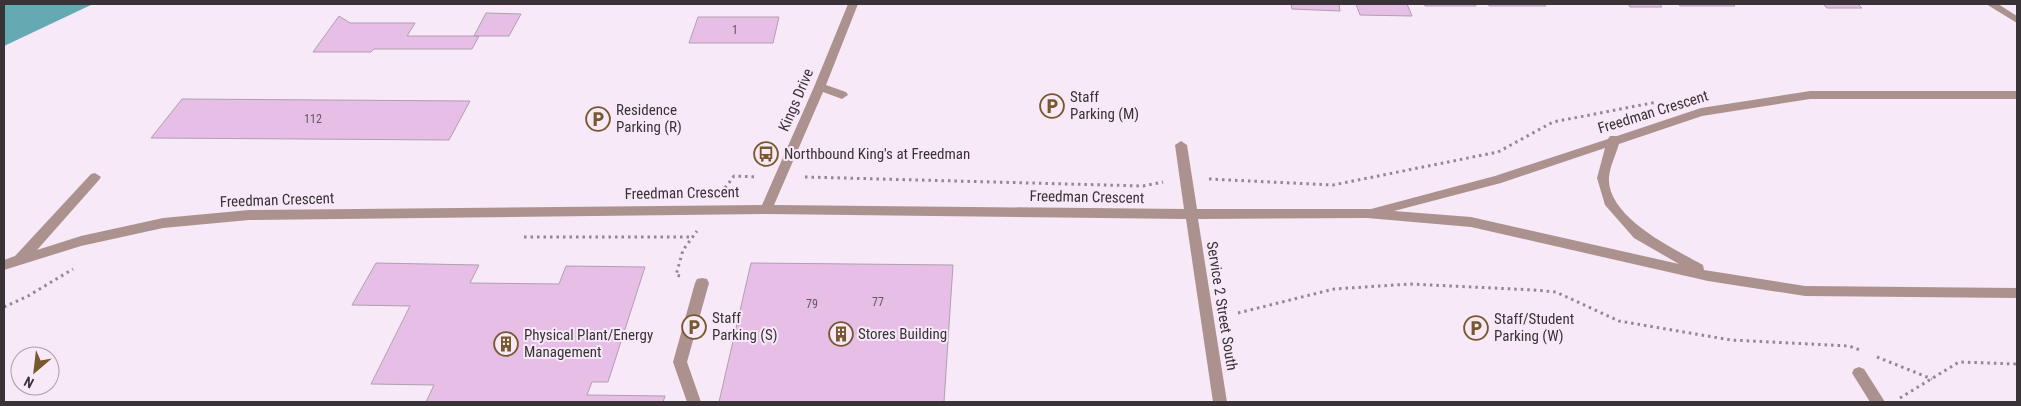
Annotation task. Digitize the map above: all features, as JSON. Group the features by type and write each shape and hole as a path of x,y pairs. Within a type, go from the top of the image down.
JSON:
{"street":[{"name":"Kings Drive","path":"766,209 820,87 853,4"},
{"path":"1991,4 2017,20"},
{"path":"820,87 842,95"},
{"name":"Freedman Crescent","path":"1366,213 1497,180 1701,112 1810,95 2017,95"},
{"path":"1614,140 1603,178 1609,202 1639,235 1708,276"},
{"name":"Service 2 Street South","path":"1181,145 1220,402"},
{"path":"20,260 95,178"},
{"name":"Freedman Crescent","path":"4,265 80,241 163,223 249,214 766,209 1192,214 1366,213 1471,222 1708,276 1806,291 2017,293"},
{"path":"694,402 680,362 702,283"},
{"path":"1859,373 1878,402"}],"path":[{"path":"824,178 1143,186 1186,176 1333,186 1498,152 1553,122 1661,101"},
{"path":"734,176 752,177"},
{"path":"516,237 693,237"},
{"path":"4,307 28,296 74,268"},
{"path":"1238,312 1334,289 1410,284 1556,292 1619,322 1731,340 1806,346 1849,346 1932,379"},
{"path":"1900,398 1959,362 2017,364"}],"water":[{"path":"4,4 93,4 4,46"}],"building":[{"path":"1291,4 1339,4 1340,11 1292,9"},
{"path":"1356,4 1407,4 1412,16 1360,15"},
{"path":"1424,4 1475,4 1476,6 1425,6"},
{"path":"1488,4 1544,4 1546,6 1489,6"},
{"path":"1628,4 1660,4 1662,7 1630,7"},
{"path":"1678,4 1733,4 1735,6 1680,6"},
{"path":"1823,4 1858,4 1862,8 1827,8"},
{"path":"486,13 521,14 509,36 474,36"},
{"path":"339,16 350,23 415,23 407,36 479,36 472,49 374,49 371,52 313,52"},
{"path":"698,17 779,17 773,43 689,43"},
{"path":"182,99 470,101 449,140 151,138"},
{"name":"Physical Plant/Energy Management","path":"376,263 479,265 470,283 559,284 566,266 645,267 608,382 592,382 587,395 665,396 663,402 426,402 434,385 371,384 410,306 352,305"},
{"name":"Stores Building","path":"751,263 953,265 944,402 719,402"}],"place":[{"name":"Staff Parking (M)","path":"1052,106"},
{"name":"Residence Parking (R)","path":"598,119"},
{"name":"Northbound King's at Freedman","path":"766,154"},
{"name":"Staff Parking (S)","path":"694,327"},
{"name":"Staff/Student Parking (W)","path":"1476,328"},
{"name":"Stores Building","path":"841,334"},
{"name":"Physical Plant/Energy Management","path":"506,344"}]}
